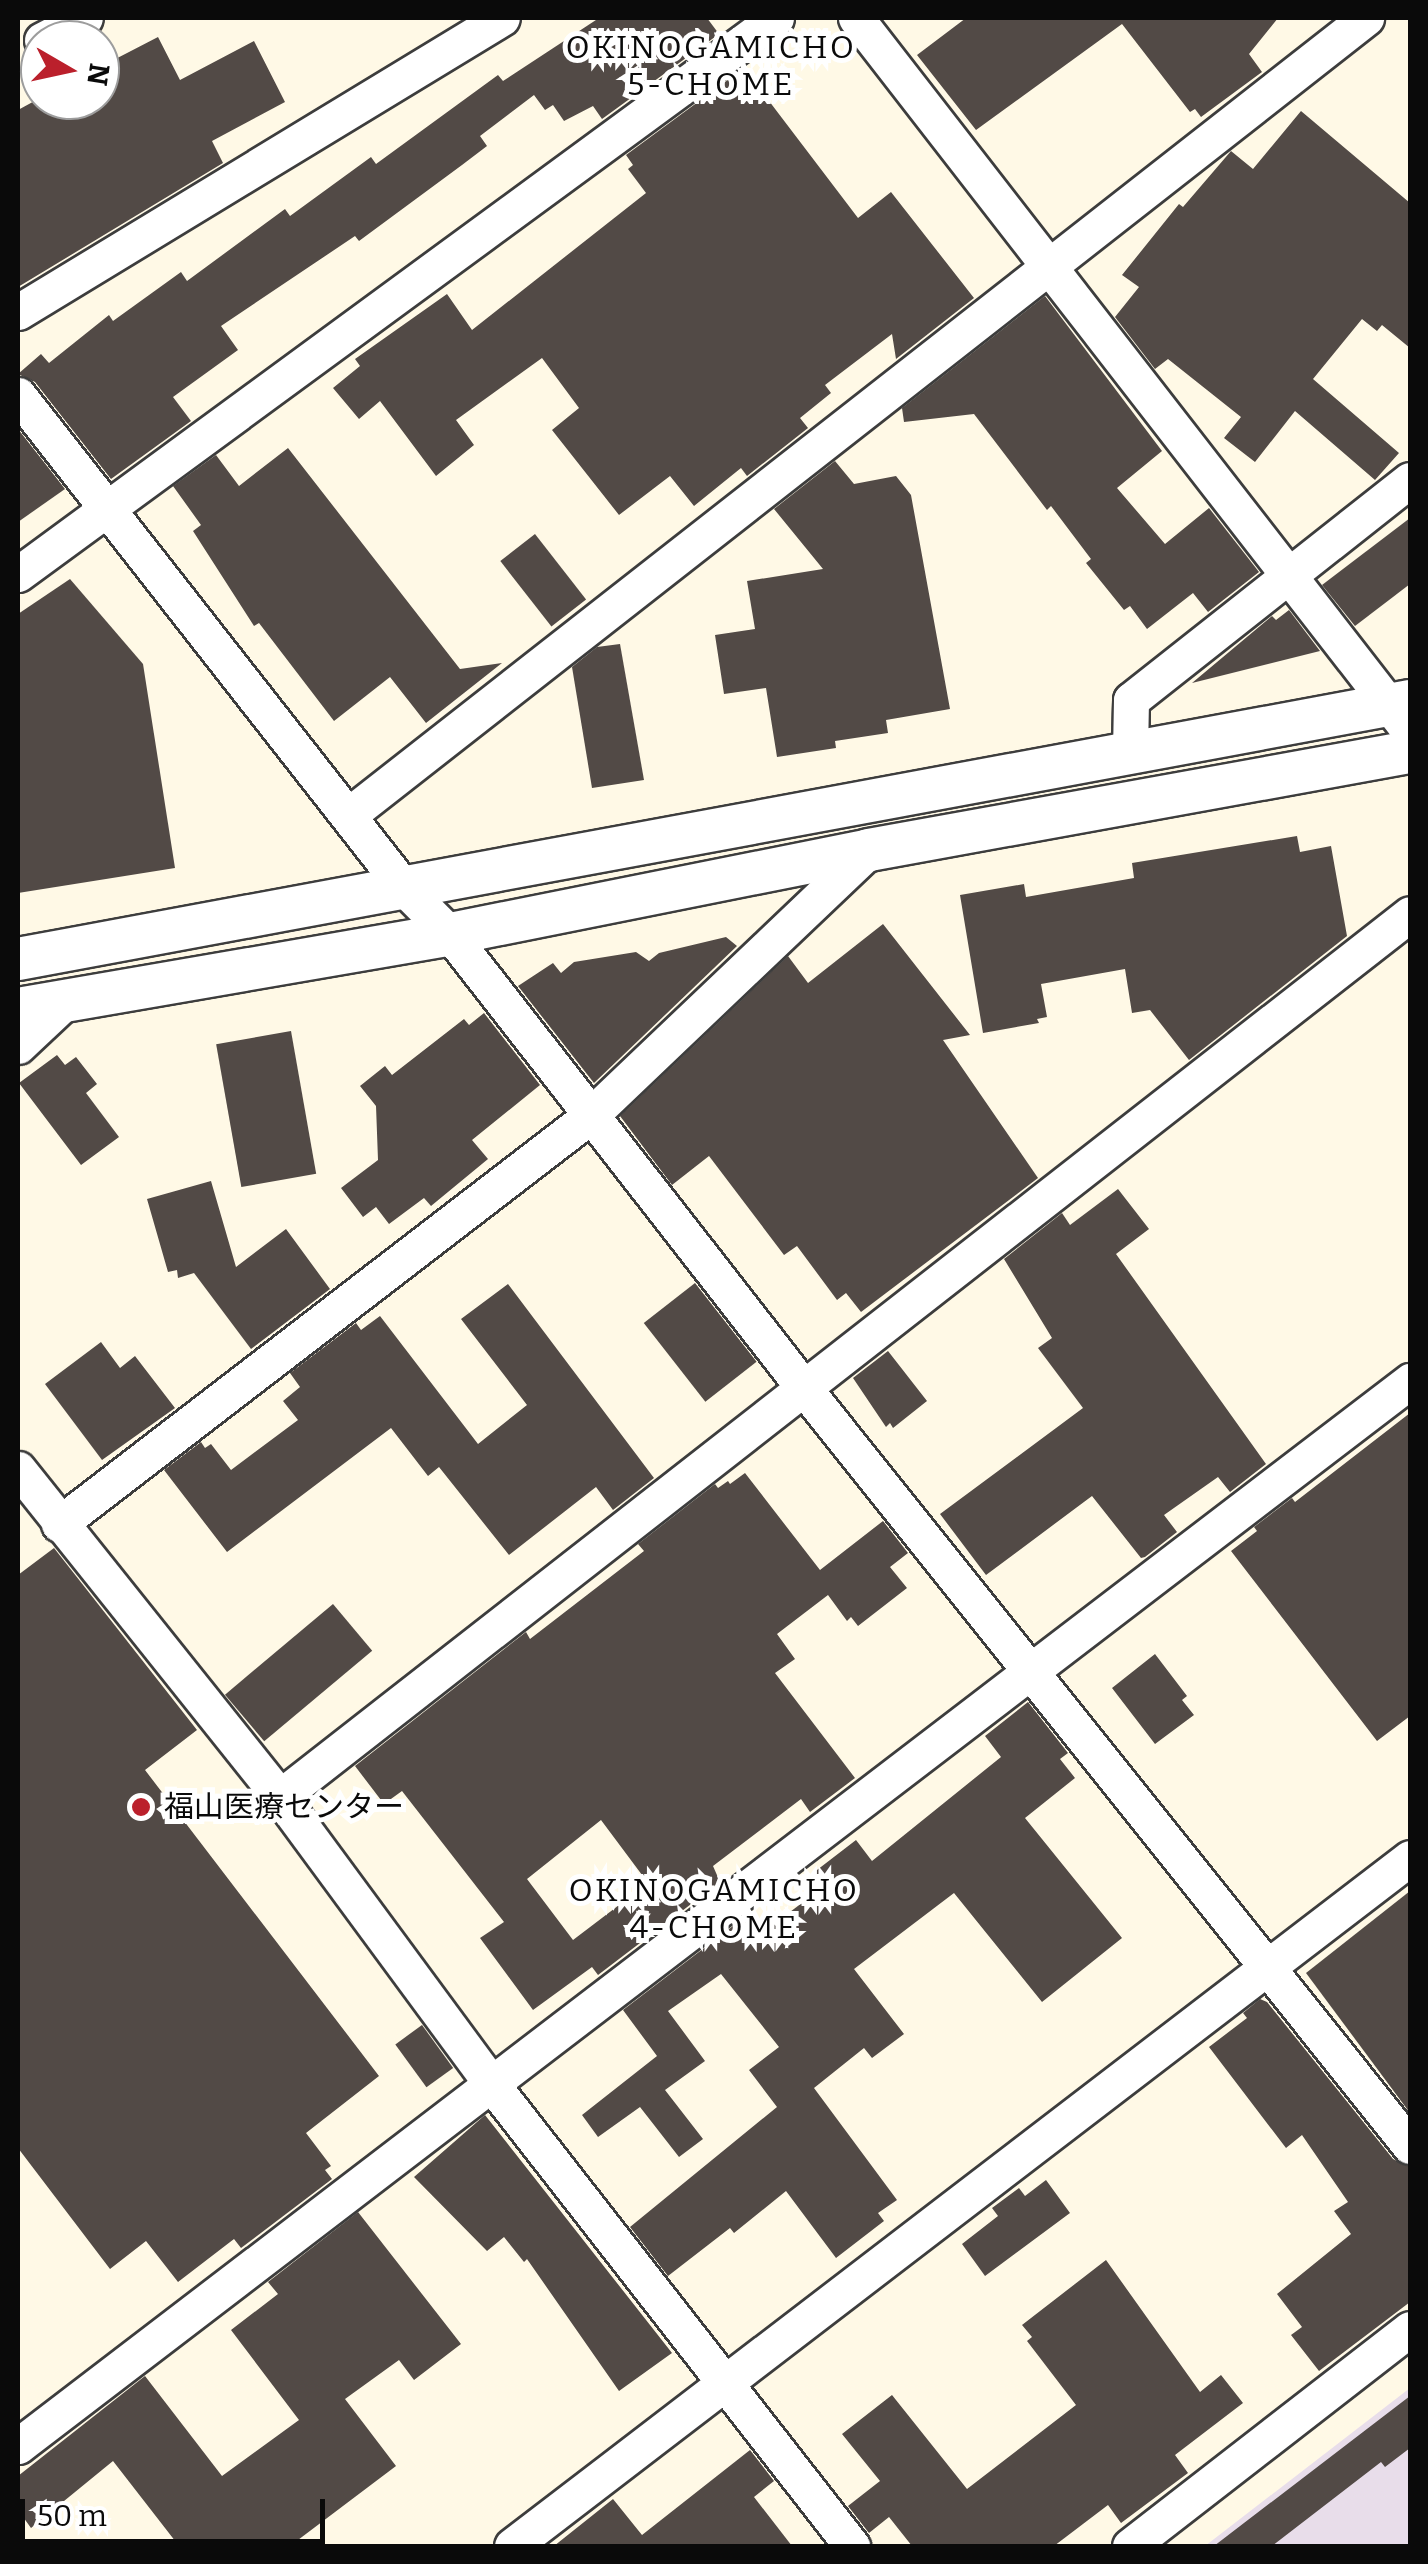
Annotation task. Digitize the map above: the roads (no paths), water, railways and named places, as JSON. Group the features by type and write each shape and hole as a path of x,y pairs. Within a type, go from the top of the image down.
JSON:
{"street":[{"path":"18,312 502,18"},
{"path":"18,574 776,18"},
{"path":"856,18 1049,262 1286,576 1403,713"},
{"path":"350,814 1049,262 1366,18"},
{"path":"18,395 405,889 450,934 802,1387 1410,2146"},
{"path":"1130,752 1131,700 1410,480"},
{"path":"18,959 1130,752 1403,713"},
{"path":"18,1009 450,934 869,850 1410,752"},
{"path":"59,1524 590,1116 869,850"},
{"path":"280,1797 1410,914"},
{"path":"18,1046 68,999"},
{"path":"18,2446 1410,1381"},
{"path":"18,1469 280,1797 490,2082 852,2546"},
{"path":"512,2546 1410,1858"},
{"path":"1130,2546 1410,2329"}],"place":[{"name":"福山医療センター","path":"141,1807"}],"district":[{"name":"OKINOGAMICHO 5-CHOME","path":"711,66"},
{"name":"OKINOGAMICHO 4-CHOME","path":"714,1910"}]}
